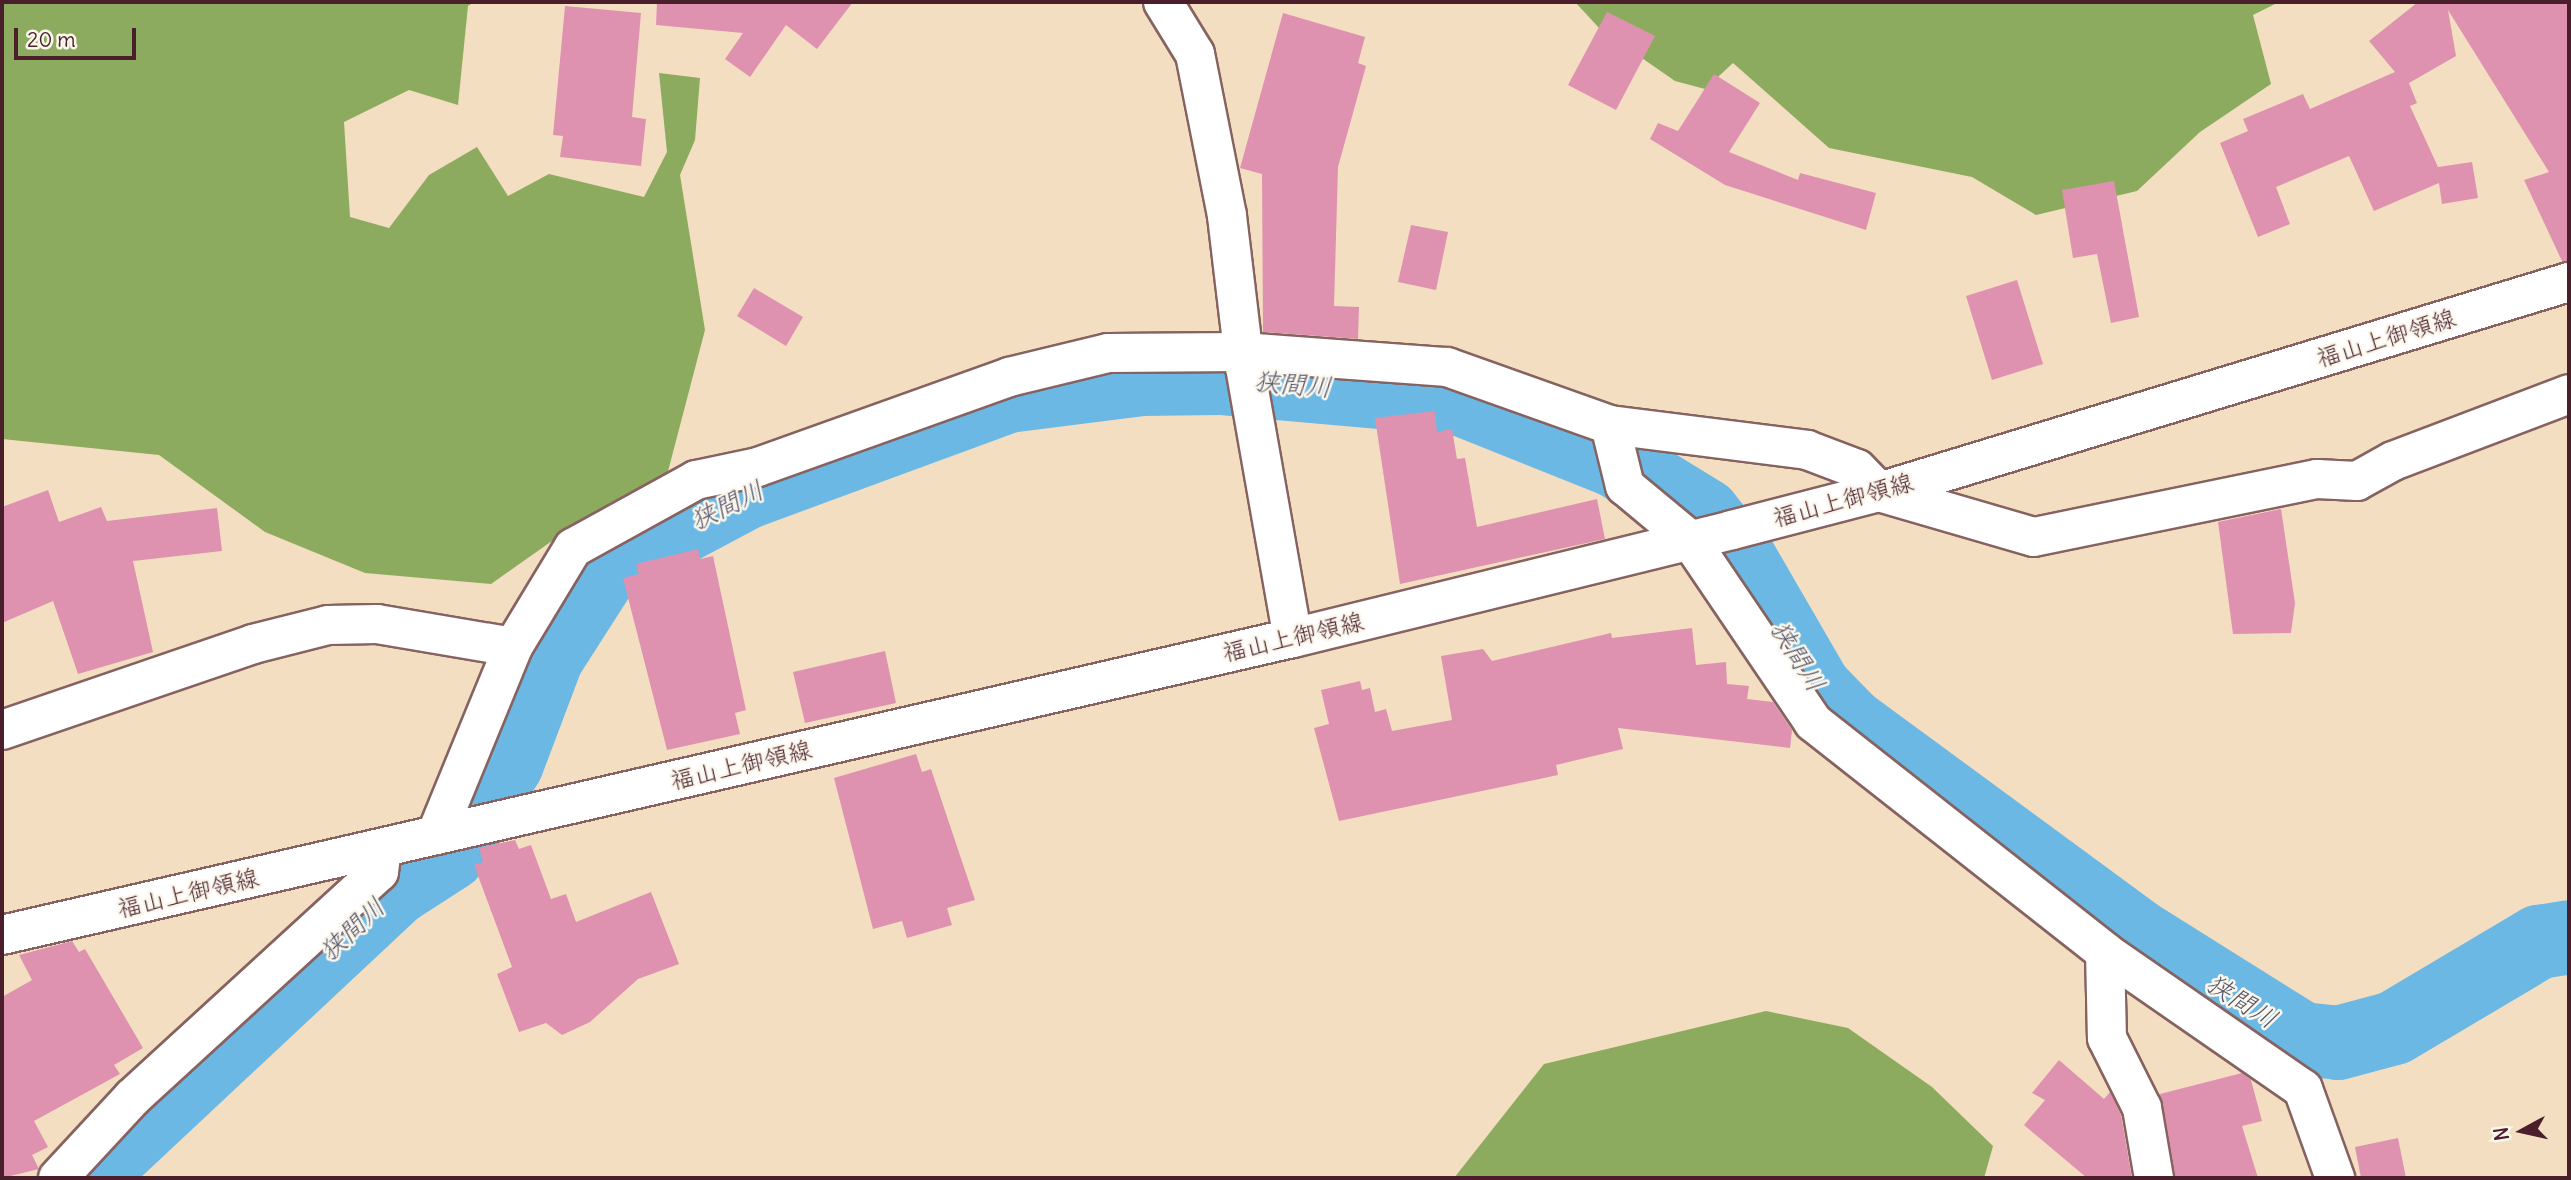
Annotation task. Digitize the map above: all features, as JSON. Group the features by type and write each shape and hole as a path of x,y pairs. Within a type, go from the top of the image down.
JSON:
{"street":[{"path":"1163,2 1195,54 1227,216 1246,372 1293,638"},
{"name":"福山上御領線","path":"2,935 1293,638 1709,536 1880,492 2569,282"},
{"path":"442,834 513,647 573,548 696,480 758,467 1009,377 1108,352 1246,372 1447,367 1610,425 1807,450 1857,469 1880,492 2034,537 2317,479 2357,481 2405,456 2569,394"},
{"path":"1610,425 1619,473 1625,486 1709,536 1813,722 2105,952 2303,1089 2335,1178"},
{"path":"2,730 253,644 328,625 377,624 513,647"},
{"path":"58,1178 132,1098 379,872 382,849"},
{"path":"2105,952 2107,1038 2142,1108 2154,1178"}],"green space":[{"path":"2,2 474,2 468,6 458,105 409,90 344,122 350,217 389,228 429,175 477,147 508,196 549,174 644,197 667,152 659,73 700,78 695,140 680,175 705,330 666,479 569,529 491,584 365,573 265,532 159,455 2,439"},
{"path":"1575,2 2279,2 2253,15 2271,84 2200,132 2137,191 2036,215 1972,177 1829,148 1733,63 1705,89 1675,81 1600,29"},
{"path":"1766,1011 1848,1028 1932,1087 1993,1146 1984,1178 1454,1178 1544,1064"}],"building":[{"path":"657,2 853,2 817,49 786,25 750,77 725,59 743,33 656,25"},
{"path":"2418,2 2569,2 2569,261 2562,261 2524,180 2549,172 2448,10 2456,56 2409,83 2417,103 2410,106 2438,167 2472,162 2478,198 2442,204 2439,183 2374,211 2349,156 2276,187 2290,224 2258,237 2220,143 2248,131 2243,119 2303,94 2310,109 2395,72 2369,41"},
{"path":"565,6 641,13 632,117 646,119 641,166 560,157 563,136 553,135"},
{"path":"1607,12 1655,36 1616,110 1568,85"},
{"path":"1283,13 1365,37 1358,63 1366,66 1338,167 1334,306 1359,307 1358,339 1263,332 1262,174 1240,168"},
{"path":"1714,74 1760,103 1729,152 1798,180 1800,173 1876,193 1866,230 1725,185 1650,139 1658,123 1678,131"},
{"path":"2114,181 2139,317 2111,323 2097,254 2073,258 2062,190"},
{"path":"1411,225 1448,232 1436,290 1398,282"},
{"path":"2017,280 2043,364 1992,380 1966,296"},
{"path":"754,288 803,317 786,346 737,316"},
{"path":"1435,411 1437,432 1452,429 1457,459 1465,458 1477,527 1597,499 1605,539 1400,584 1375,418"},
{"path":"48,490 59,522 101,507 107,521 217,508 222,551 133,561 153,652 78,674 53,601 2,623 2,507"},
{"path":"2281,509 2295,603 2291,633 2233,634 2218,522"},
{"path":"698,549 700,559 713,556 746,710 735,713 740,734 667,750 623,578 639,574 636,564"},
{"path":"1692,628 1696,665 1726,662 1727,684 1749,686 1747,699 1773,702 1792,730 1790,748 1618,728 1623,749 1556,765 1558,775 1339,821 1314,728 1329,724 1321,690 1360,681 1362,690 1370,688 1375,712 1386,709 1392,731 1452,720 1441,656 1483,649 1492,661 1611,633 1612,638"},
{"path":"885,651 896,703 805,723 793,672"},
{"path":"916,754 922,772 931,769 975,900 947,908 952,925 907,938 902,921 873,929 834,778"},
{"path":"515,840 519,849 531,845 551,899 566,894 576,922 651,892 679,964 638,979 590,1022 562,1035 546,1023 519,1032 497,974 512,967 474,865 483,862 479,848"},
{"path":"72,941 79,952 85,949 143,1048 114,1065 120,1074 34,1121 48,1147 32,1155 39,1169 2,1178 2,997 32,980 19,955"},
{"path":"2059,1060 2104,1099 2110,1092 2121,1115 2132,1178 2087,1178 2024,1125 2045,1100 2032,1093"},
{"path":"2242,1073 2251,1080 2262,1121 2242,1126 2258,1178 2175,1178 2160,1094"},
{"path":"2398,1138 2406,1178 2361,1178 2355,1147"}],"waterway":[{"name":"狭間川","path":"86,1178 395,889 449,854 507,763 547,657 604,568 747,492 1008,396 1142,379 1220,378 1461,399 1616,461 1704,515 1742,563 1815,689 1849,724 2136,935 2302,1039 2338,1043 2394,1028 2539,942 2569,937"}]}
